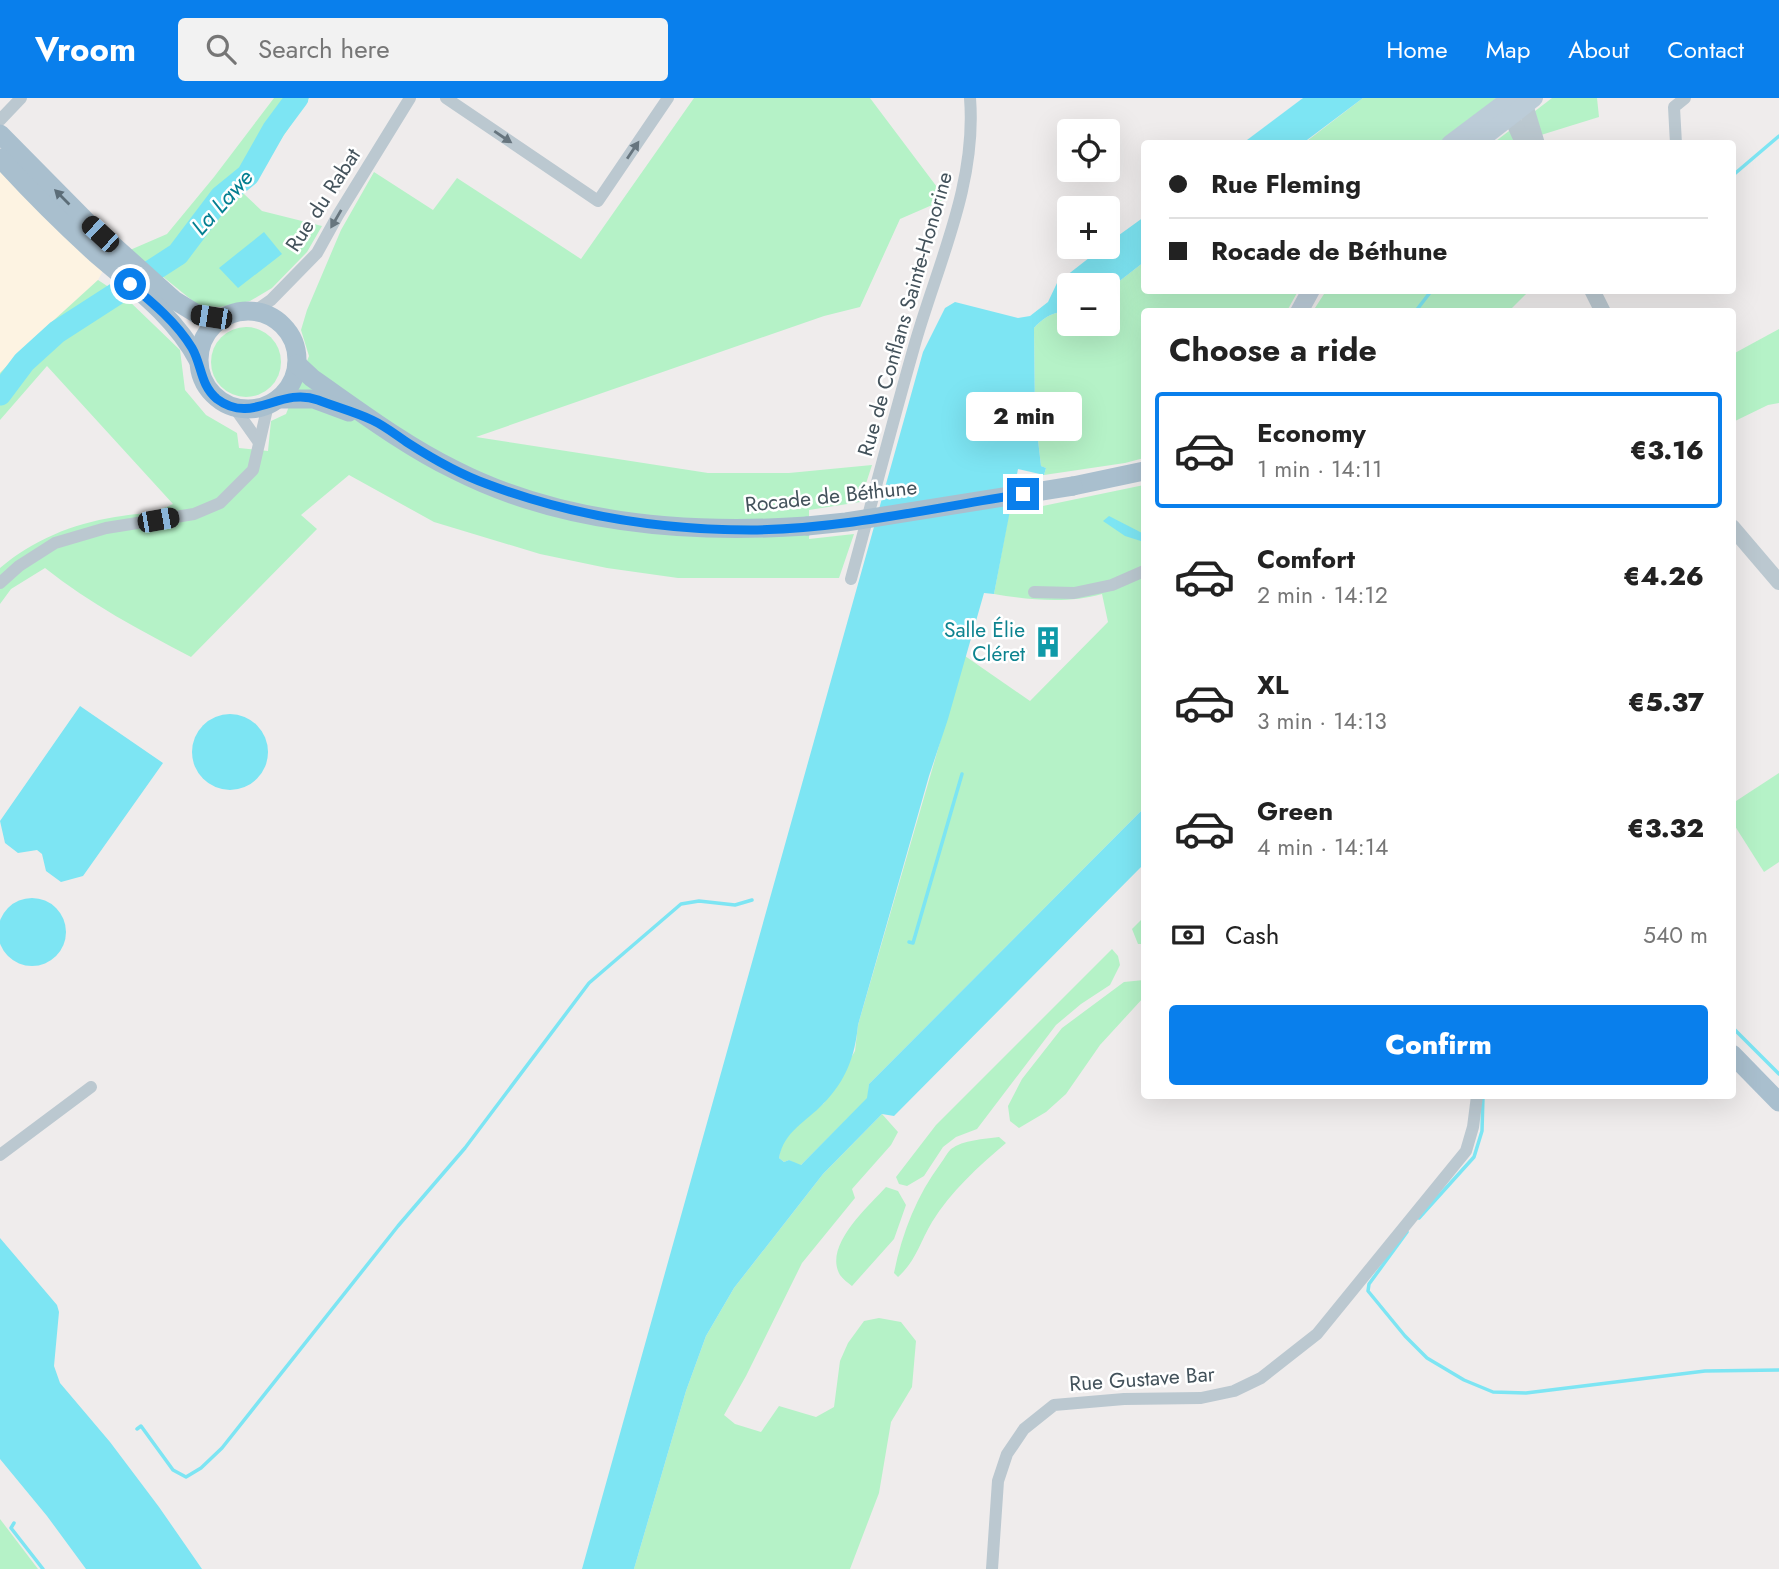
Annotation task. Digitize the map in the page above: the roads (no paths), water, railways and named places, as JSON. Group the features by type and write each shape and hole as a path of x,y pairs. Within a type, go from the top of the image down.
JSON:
{"main road":[{"path":"1456,140 1516,102"},
{"path":"1479,140 1516,102"},
{"path":"0,134 85,220 124,267"},
{"path":"0,158 58,218 149,289 198,360 203,381 216,398 234,407 251,409 273,402 288,388 297,364 296,352 287,330 272,318 255,312 232,314 221,319 204,336 198,360"},
{"path":"149,289 197,314 221,319"},
{"name":"Rocade de Béthune","path":"297,364 312,378 373,420 455,470 483,483 559,508 603,518 699,528 752,530 807,526 1073,486 1141,472"},
{"name":"Rocade de Béthune","path":"273,402 314,399 373,420"},
{"path":"1736,1058 1779,1102"}],"street":[{"path":"0,120 21,98"},
{"name":"Rue du Rabat","path":"255,312 271,300 317,253 410,98"},
{"path":"446,98 598,201 668,98"},
{"name":"Rue de Conflans Sainte-Honorine","path":"851,579 914,344 961,197 970,149 970,98"},
{"path":"1676,140 1674,107 1685,98"},
{"path":"1468,140 1516,102"},
{"path":"1516,102 1520,136 1525,140"},
{"path":"1516,102 1535,140"},
{"path":"0,583 19,566 55,543 106,528 194,514 220,503 253,470 258,441 273,402"},
{"path":"234,407 258,441"},
{"path":"1736,532 1779,582"},
{"path":"1034,592 1074,593 1112,585 1141,571"},
{"path":"0,1155 91,1087"},
{"name":"Rue Gustave Bar","path":"992,1569 998,1480 1007,1454 1024,1429 1054,1405 1124,1399 1201,1398 1234,1391 1261,1378 1317,1334 1466,1151 1477,1099"}],"water":[{"path":"1303,98 1363,98 1307,140 1247,140"},
{"path":"1141,219 1141,264 1120,281 1120,273 1070,273 1088,259 1120,259 1120,234"},
{"path":"264,232 282,254 238,288 219,268"},
{"path":"1057,283 1057,313 1034,328 1035,414 1041,466 1046,468 1044,475 1018,469 994,594 984,593 929,776 848,1068 831,1095 791,1134 779,1158 784,1162 789,1160 801,1165 867,1098 869,1084 1141,811 1141,867 894,1116 882,1114 823,1174 734,1288 706,1336 686,1391 634,1569 582,1569 923,352 945,308 955,302 1018,318 1030,316 1048,302"},
{"path":"1109,516 1141,532 1141,541 1125,536 1103,521"},
{"path":"80,706 163,763 83,876 61,882 46,871 42,854 37,850 18,853 5,843 0,821"},
{"path":"230,714 245,717 257,725 265,737 268,752 265,767 257,779 245,787 230,790 215,787 203,779 195,767 192,752 195,737 203,725 215,717"},
{"path":"25,898 45,900 56,908 66,925 64,945 56,956 39,966 19,964 8,956 -1,942 0,919 8,908"},
{"path":"0,1238 57,1305 59,1312 54,1366 60,1383 110,1442 202,1569 86,1569 0,1459"}],"waterway":[{"name":"La Lawe","path":"0,394 24,362 57,332 178,254 221,197 248,175 274,129 297,98"},
{"path":"1736,173 1779,136"},
{"path":"1418,308 1429,294"},
{"path":"909,942 913,943 962,774"},
{"path":"137,1429 141,1426 173,1470 186,1477 201,1468 222,1448 398,1226 465,1148 589,983 681,904 699,901 735,905 752,900"},
{"path":"1736,1031 1779,1074"},
{"path":"1419,1218 1474,1157 1482,1131 1483,1099"},
{"path":"1407,1232 1369,1284 1368,1291 1427,1358 1464,1380 1493,1392 1526,1393 1705,1371 1779,1370"},
{"path":"14,1523 11,1528 43,1569"}],"place":[{"name":"Salle Élie Cléret","path":"1048,642"}]}
